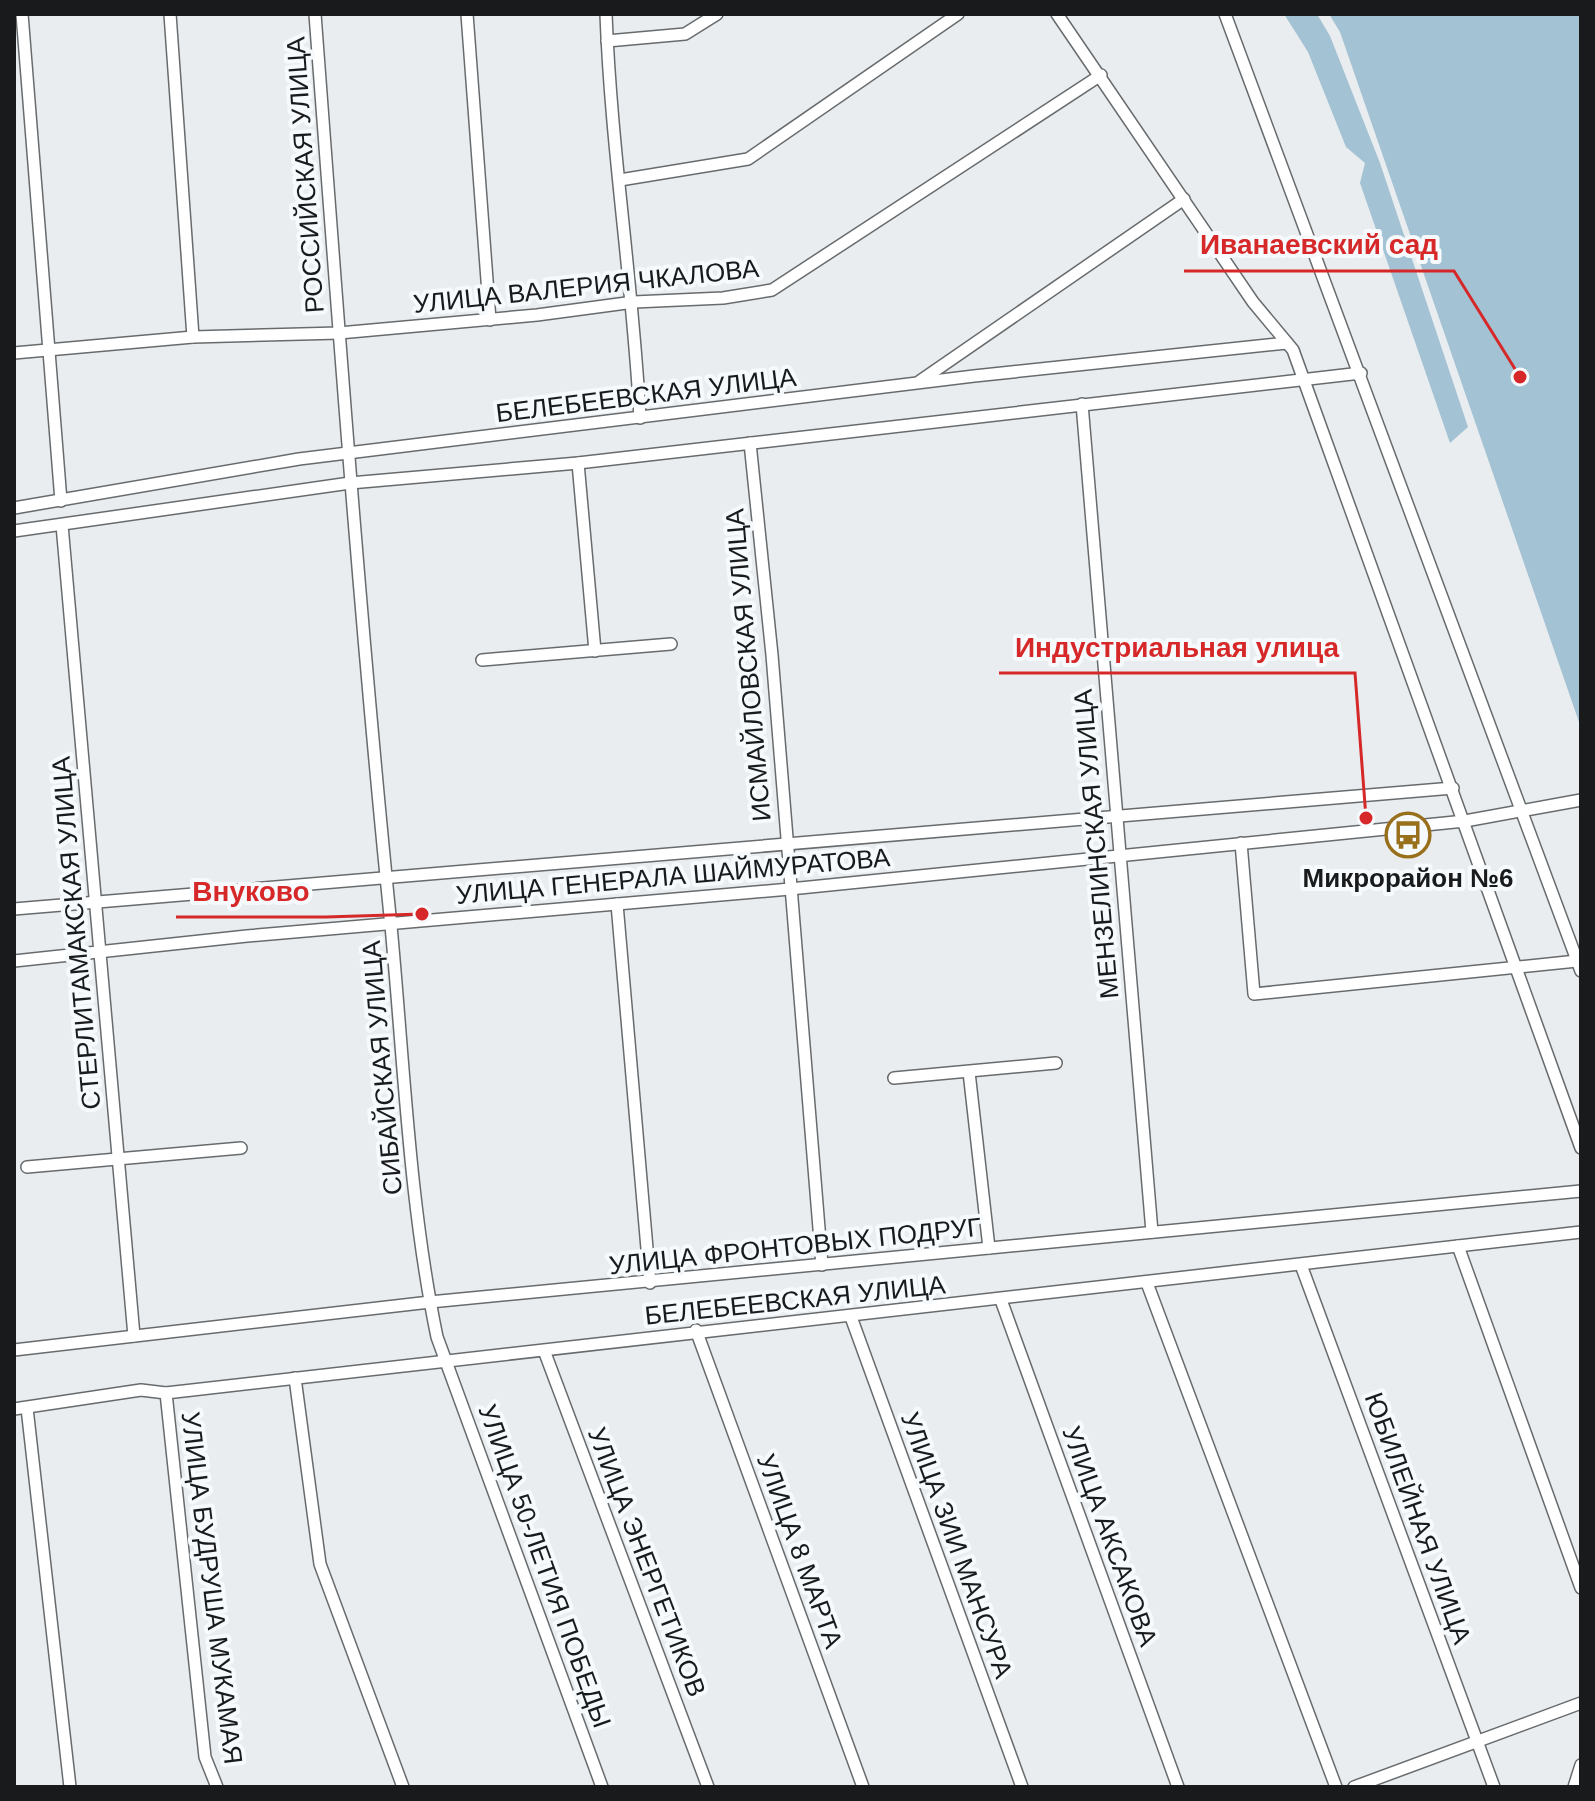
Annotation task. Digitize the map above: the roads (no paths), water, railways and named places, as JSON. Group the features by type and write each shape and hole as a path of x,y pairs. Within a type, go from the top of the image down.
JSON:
{"street":[{"path":"22,14 61,501"},
{"path":"170,14 193,337"},
{"name":"РОССИЙСКАЯ УЛИЦА","path":"315,14 350,456"},
{"path":"467,14 490,320"},
{"path":"606,14 634,302 640,418"},
{"path":"607,41 685,34 717,14"},
{"path":"620,180 748,159 958,14"},
{"path":"1057,14 1253,302 1287,343 1303,377 1465,821 1513,968 1581,1148"},
{"path":"1225,14 1579,966 1513,968 1254,994 1241,843"},
{"name":"УЛИЦА ВАЛЕРИЯ ЧКАЛОВА","path":"14,353 193,337 339,333 490,320 634,302 723,298 772,290 1101,75"},
{"path":"916,383 1184,199"},
{"name":"БЕЛЕБЕЕВСКАЯ УЛИЦА","path":"14,508 299,459 350,456 916,383 1287,343"},
{"path":"14,531 350,483 578,463 1303,377 1361,373"},
{"name":"МЕНЗЕЛИНСКАЯ УЛИЦА","path":"1082,404 1114,816 1152,1232"},
{"name":"ИСМАЙЛОВСКАЯ УЛИЦА","path":"750,443 772,655 785,847 822,1265"},
{"name":"СИБАЙСКАЯ УЛИЦА","path":"350,456 406,1125 430,1302 446,1359"},
{"path":"578,463 595,651"},
{"name":"СТЕРЛИТАМАКСКАЯ УЛИЦА","path":"62,525 134,1336"},
{"path":"482,660 671,644"},
{"path":"14,909 785,847 1453,788"},
{"name":"УЛИЦА ГЕНЕРАЛА ШАЙМУРАТОВА","path":"14,961 247,936 790,889 1465,821 1581,800"},
{"path":"617,904 650,1283"},
{"path":"894,1078 1056,1063"},
{"path":"969,1072 989,1248"},
{"path":"27,1167 241,1148"},
{"name":"УЛИЦА ФРОНТОВЫХ ПОДРУГ","path":"14,1350 430,1302 1581,1191"},
{"name":"БЕЛЕБЕЕВСКАЯ УЛИЦА","path":"14,1409 141,1390 166,1393 446,1359 545,1353 696,1330 851,1317 1581,1232"},
{"path":"1458,1246 1581,1588"},
{"name":"ЮБИЛЕЙНАЯ УЛИЦА","path":"1301,1265 1494,1787"},
{"path":"1147,1283 1336,1787"},
{"name":"УЛИЦА АКСАКОВА","path":"1001,1300 1178,1787"},
{"name":"УЛИЦА ЗИИ МАНСУРА","path":"851,1317 1022,1787"},
{"name":"УЛИЦА 8 МАРТА","path":"696,1330 863,1787"},
{"name":"УЛИЦА ЭНЕРГЕТИКОВ","path":"545,1353 708,1787"},
{"name":"УЛИЦА 50-ЛЕТИЯ ПОБЕДЫ","path":"446,1359 602,1787"},
{"path":"295,1378 320,1564 403,1787"},
{"name":"УЛИЦА БУДРУША МУКАМАЯ","path":"166,1393 205,1757 217,1787"},
{"path":"27,1408 70,1787"},
{"path":"1354,1787 1581,1703"},
{"path":"1574,1787 1581,1765"}],"place":[{"name":"Иванаевский сад","path":"1520,377"},
{"name":"Индустриальная улица","path":"1366,818"},
{"name":"Микрорайон №6","path":"1408,835"},
{"name":"Внуково","path":"422,914"}]}
